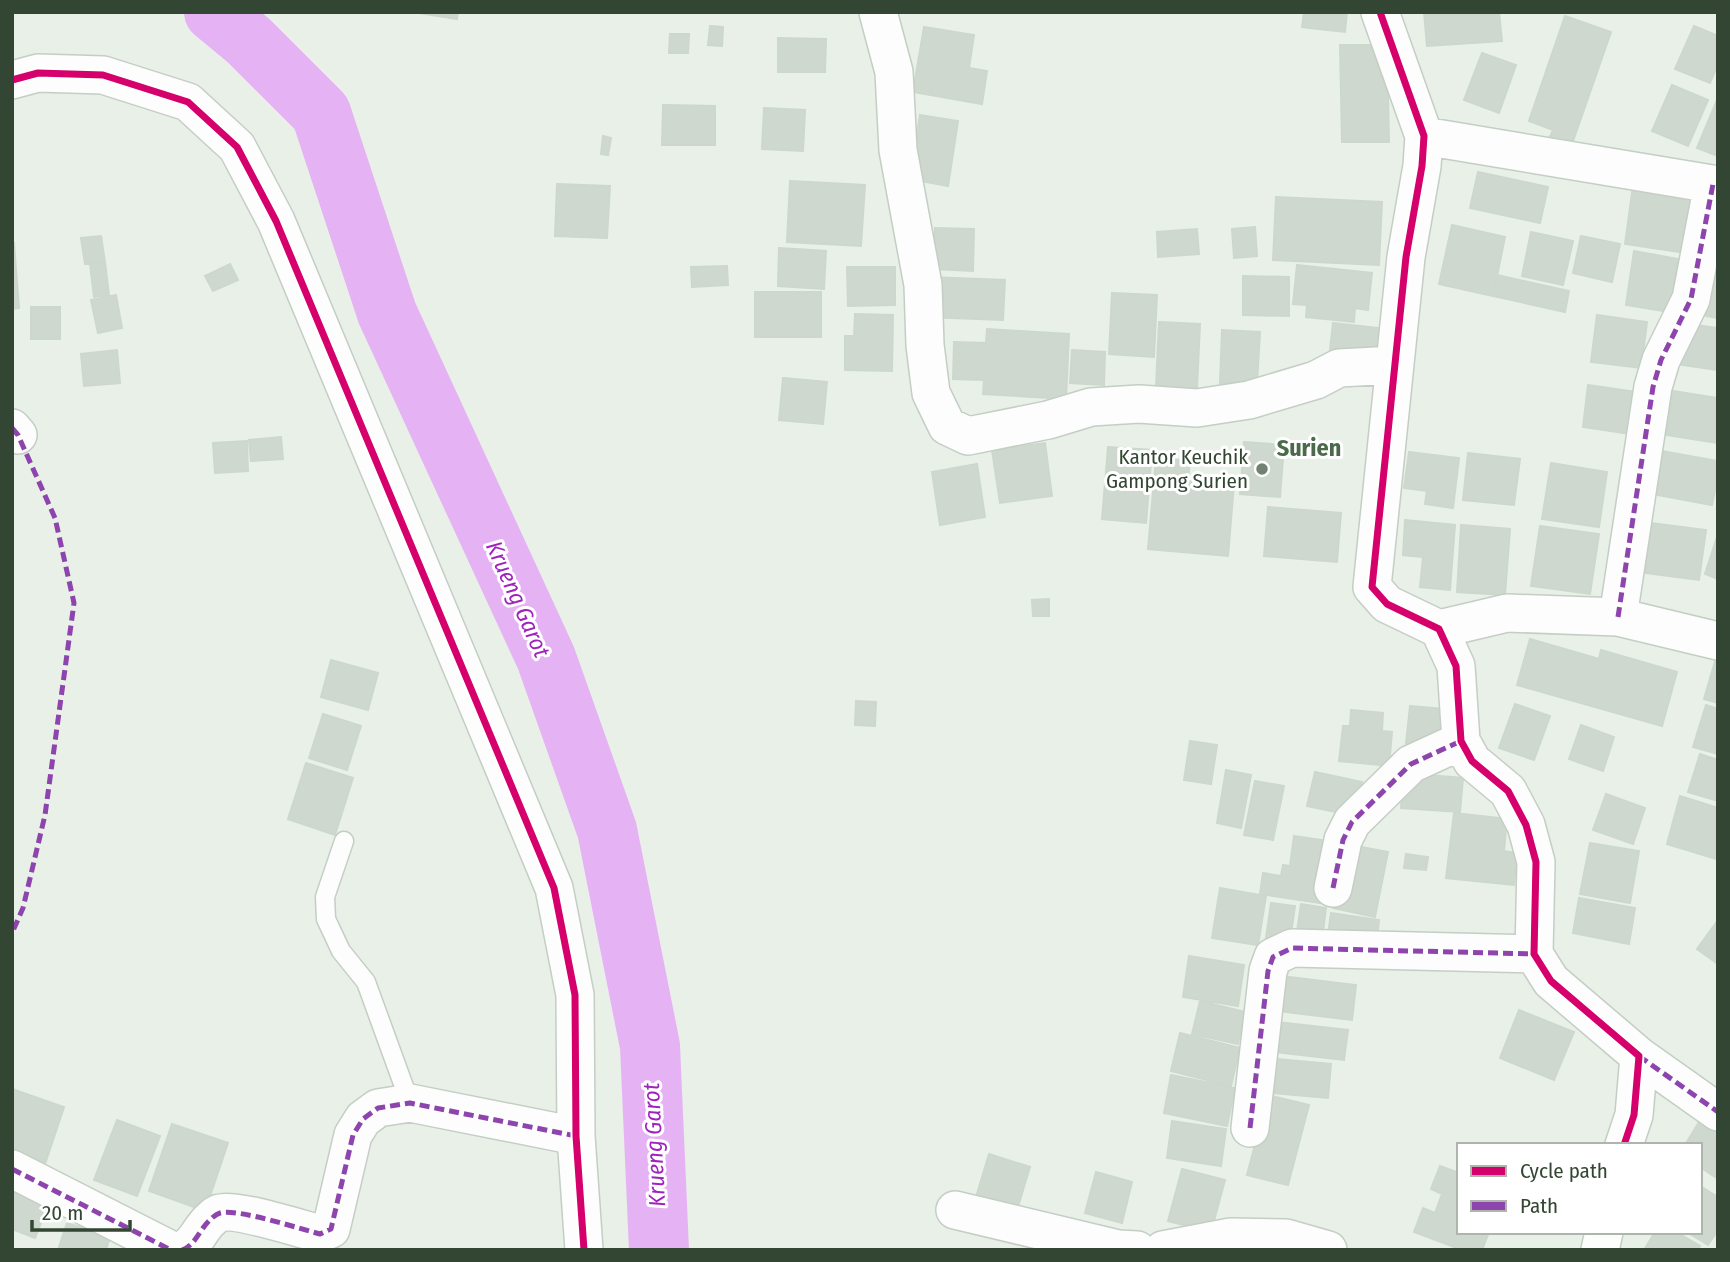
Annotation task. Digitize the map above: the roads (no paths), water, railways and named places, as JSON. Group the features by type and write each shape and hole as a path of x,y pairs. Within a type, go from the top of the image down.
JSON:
{"street":[{"path":"878,12 894,72 898,150 923,285 925,345 931,393 947,426 968,436 1048,420 1091,407 1139,404 1197,408 1249,400 1315,380 1339,368 1395,366"},
{"path":"1380,12 1424,135 1422,166 1406,257 1371,587 1387,604 1439,629 1507,614 1618,617 1718,641"},
{"path":"12,80 38,73 103,75 188,102 237,147 276,221 554,888 575,995 576,1136 584,1250"},
{"path":"1424,135 1715,184 1691,299 1661,360 1653,387 1618,617"},
{"path":"1439,629 1456,666 1461,741 1472,761 1508,791 1527,825 1536,862 1534,954 1550,981 1639,1056 1718,1112"},
{"path":"1333,888 1343,840 1352,822 1411,764 1461,741"},
{"path":"1250,1128 1268,971 1273,957 1292,948 1534,954"},
{"path":"1625,1143 1634,1115 1639,1056"},
{"path":"182,1250 197,1238 209,1220 220,1213 236,1213 320,1234 327,1232 331,1229 336,1213 353,1135 363,1119 378,1108 410,1103 576,1136"},
{"path":"12,1169 171,1250"},
{"path":"955,1210 1118,1249 1137,1250"},
{"path":"1163,1250 1231,1237 1286,1238 1328,1250"}],"lane":[{"path":"344,841 325,898 326,919 341,951 366,982 410,1103"}],"waterway":[{"name":"Krueng Garot","path":"214,12 249,41 321,113 387,313 546,658 607,830 650,1046 659,1250"}],"place":[{"name":"Kantor Keuchik Gampong Surien","path":"1262,469"}],"district":[{"name":"Surien","path":"1309,448"}]}
